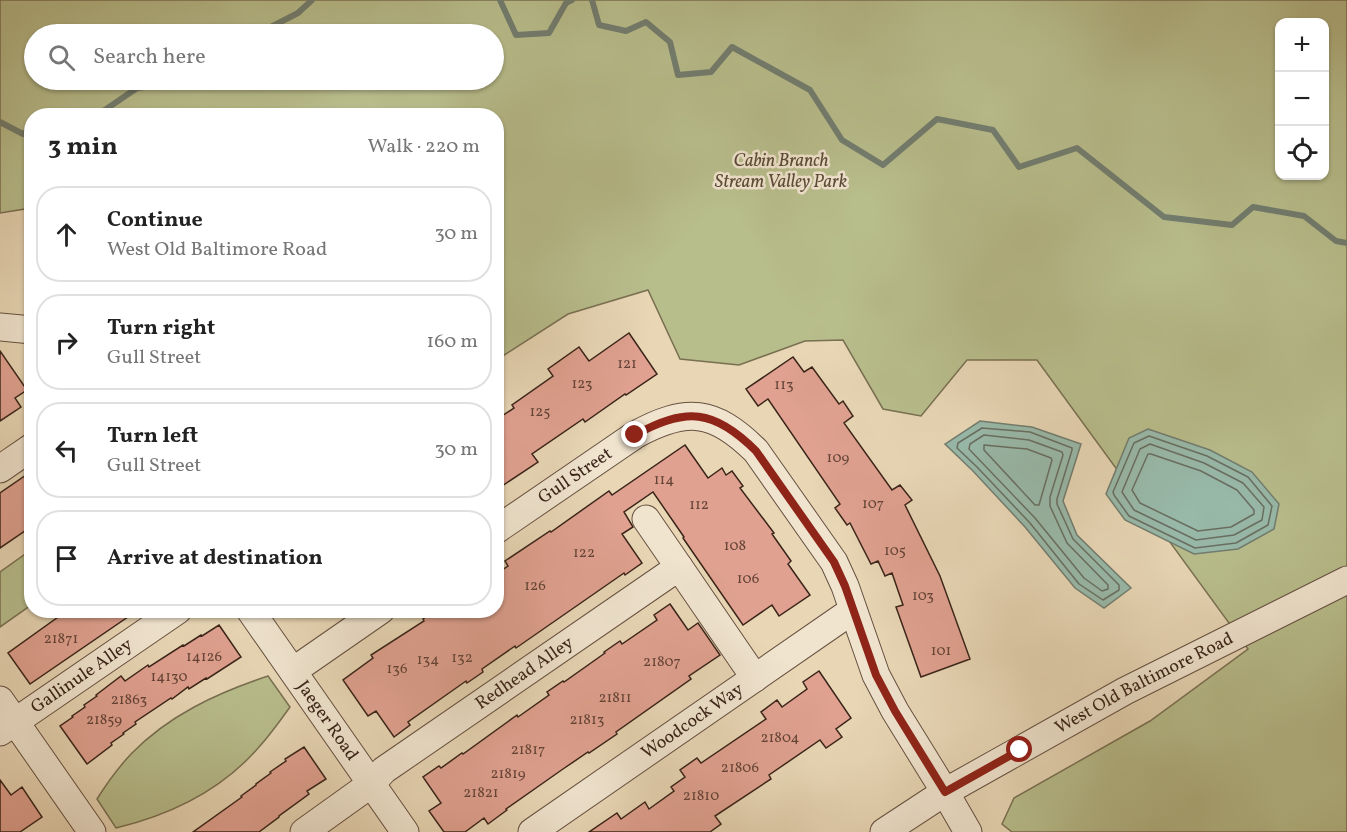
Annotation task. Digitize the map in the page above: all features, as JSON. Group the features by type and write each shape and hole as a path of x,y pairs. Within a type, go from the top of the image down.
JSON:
{"street":[{"path":"0,327 24,329"},
{"name":"Gull Street","path":"504,525 635,435 652,426 685,416 705,417 723,424 740,435 756,451 834,562 854,610 876,675 895,711 968,832"},
{"path":"0,469 24,452"},
{"path":"646,519 754,678"},
{"name":"Redhead Alley","path":"304,832 371,784 384,770 679,567"},
{"name":"West Old Baltimore Road","path":"884,832 945,792 1125,691 1347,580"},
{"name":"Woodcock Way","path":"532,832 854,610"},
{"name":"Gallinule Alley","path":"5,718 165,618"},
{"name":"Jaeger Road","path":"256,618 405,832"},
{"path":"293,671 369,618"},
{"path":"5,718 92,832"}],"green space":[{"name":"Cabin Branch Stream Valley Park","path":"0,0 1347,0 1347,832 1012,832 1002,824 1014,798 1150,721 1248,649 1037,360 967,360 921,416 883,409 843,340 805,341 739,365 680,359 648,290 568,314 504,355 504,108 24,108 24,209 0,213"},
{"path":"24,555 24,610 0,627 0,572"},
{"path":"268,676 290,707 267,738 244,762 229,776 194,799 156,816 116,828 97,799 131,754 161,728 195,707 230,690"}],"water":[{"path":"980,421 1032,427 1081,444 1063,501 1077,535 1131,588 1104,608 1075,588 1025,527 945,444"},
{"path":"1148,429 1210,450 1252,472 1279,504 1274,529 1238,549 1194,554 1125,520 1106,494 1129,438"}],"building":[{"path":"629,333 657,374 585,422 583,419 532,454 538,462 504,485 504,415 514,408 512,405 553,376 548,369 579,347 589,361"},
{"path":"0,351 24,386 24,392 15,398 21,407 0,421"},
{"path":"793,357 804,372 812,367 839,404 843,401 853,416 844,423 892,490 900,485 912,500 905,505 940,576 970,659 921,677 896,607 903,605 892,573 885,576 878,561 871,564 850,523 847,525 835,508 840,504 768,399 758,406 746,389"},
{"path":"685,445 708,478 722,468 726,475 732,471 743,486 740,488 774,533 772,534 791,561 788,564 810,595 779,616 772,605 743,625 653,492 624,512 633,527 622,534 642,563 482,669 483,672 467,683 466,681 408,722 410,725 394,737 376,711 368,716 343,680 373,658 371,655 424,621 424,618 504,618 504,569 508,566 505,561 609,491 612,495"},
{"path":"24,476 24,532 0,548 0,493"},
{"path":"670,604 688,630 698,623 720,655 689,676 691,679 616,732 617,734 563,769 488,824 484,818 465,832 444,832 429,811 441,803 423,777 463,754 549,695 547,692 604,652 620,641 622,644 657,620 654,615"},
{"path":"57,618 126,618 30,684 8,653"},
{"path":"219,625 241,657 207,679 189,689 188,687 135,722 136,724 111,743 112,745 87,764 60,726 121,676 125,681 148,665 149,667"},
{"path":"819,671 851,718 836,729 842,737 826,748 820,740 769,775 771,779 715,816 721,824 710,832 589,832 617,813 621,819 645,802 649,809 674,791 671,787 685,777 680,770 697,758 701,763 766,719 761,712 777,700 782,707 807,689 803,682"},
{"path":"304,747 326,779 307,791 309,794 279,817 259,832 193,832 242,797 286,761 285,759"},
{"path":"0,780 11,795 22,787 42,817 20,832 0,832"}],"waterway":[{"path":"277,24 298,13 312,0"},
{"path":"500,0 516,35 549,33 566,3 572,0"},
{"path":"592,0 599,25 626,31 646,22 670,42 678,75 711,72 732,47 810,90 842,140 883,165 937,119 993,130 1019,167 1077,148 1164,217 1232,225 1253,207 1304,216 1336,241 1347,243"},
{"path":"108,108 134,90"},
{"path":"0,122 24,133"}],"route":[{"path":"635,435 668,420 685,416 705,417 723,424 740,435 756,451 834,562 845,586 876,675 895,711 945,792 1020,750"}]}
